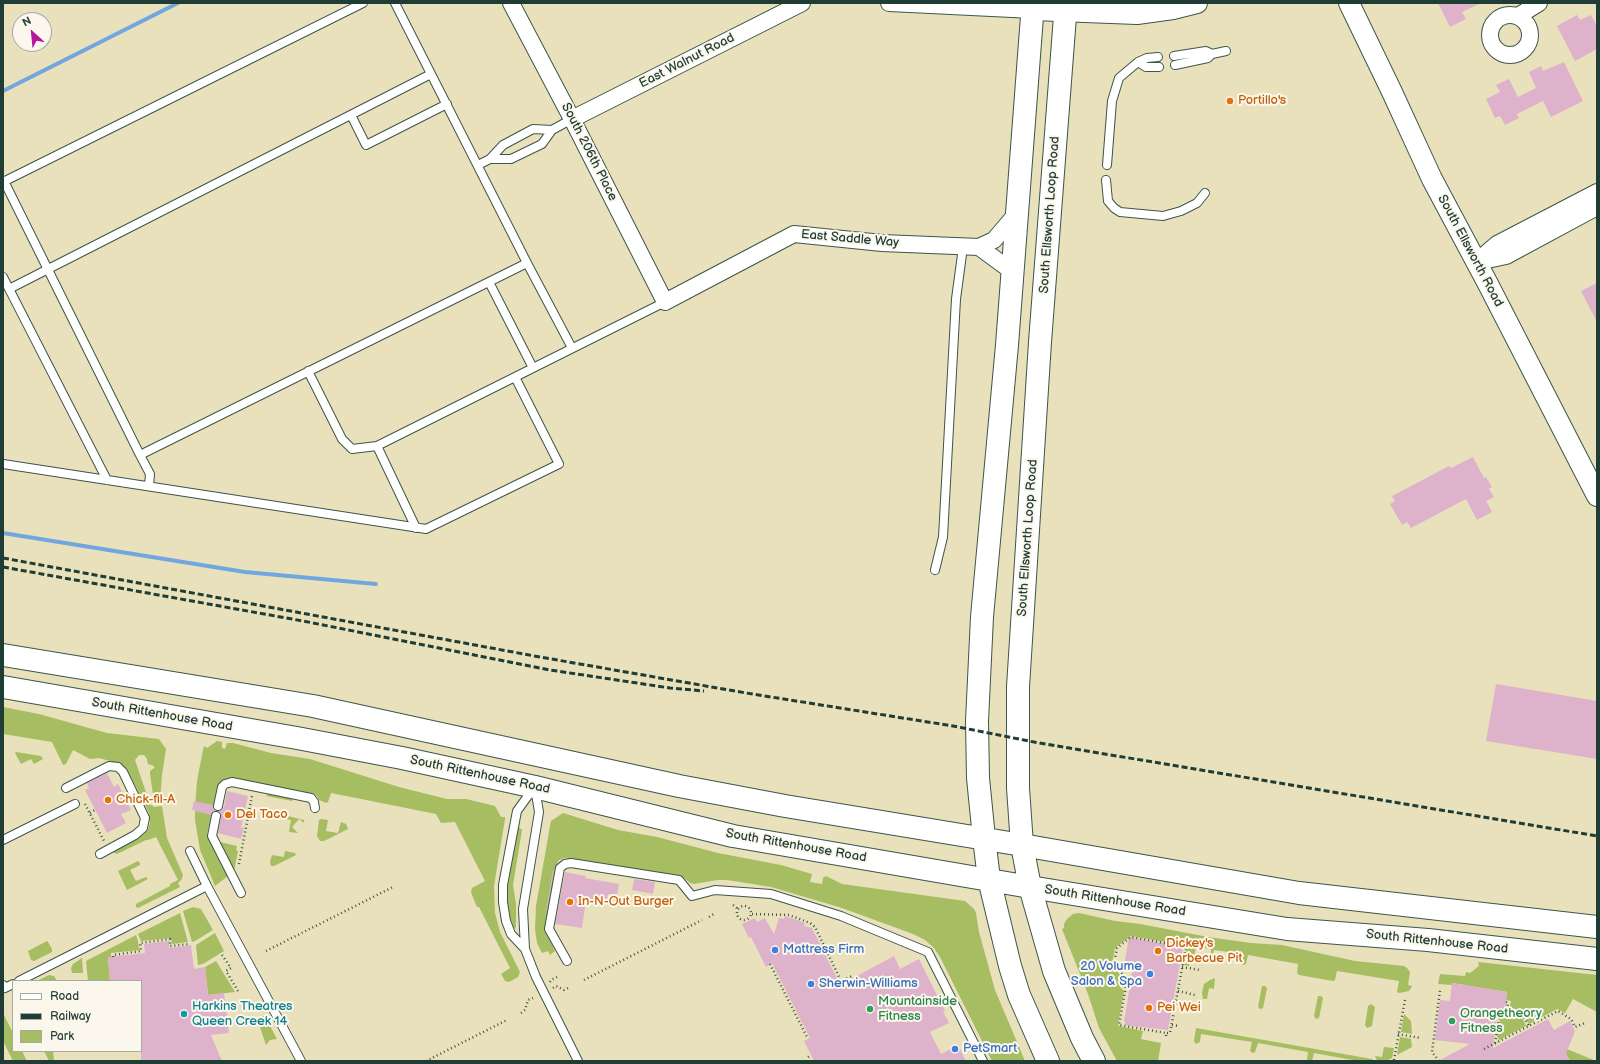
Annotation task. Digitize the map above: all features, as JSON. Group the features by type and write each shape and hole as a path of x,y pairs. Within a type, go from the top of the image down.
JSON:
{"main road":[{"path":"1033,7 1013,272 982,617 977,721 978,778 990,879 1002,936 1012,973 1022,1001 1048,1061"},
{"name":"South Ellsworth Loop Road","path":"1066,7 1040,342 1018,687 1018,788 1022,845 1030,887 1054,971 1094,1061"},
{"path":"7,658 313,706 543,755 679,786 785,806 984,838 1299,893 1597,927"},
{"name":"South Rittenhouse Road","path":"3,687 402,758 535,787 733,836 1030,887 1286,928 1428,940 1597,959"},
{"path":"186,719 203,704 209,702 285,715 313,706"},
{"path":"535,787 543,755"}],"street":[{"name":"South 206th Place","path":"511,3 665,302"},
{"name":"East Walnut Road","path":"572,119 802,3"},
{"path":"889,3 1066,7 1137,14 1173,9 1197,3"},
{"name":"South Ellsworth Road","path":"1349,3 1432,179 1597,496"},
{"path":"1518,16 1539,3"},
{"path":"1476,262 1497,244 1597,192"},
{"path":"1476,262 1506,256 1597,207"},
{"path":"1013,272 979,248 994,240 1017,214"},
{"name":"East Saddle Way","path":"665,302 794,234 882,243 979,248"}],"lane":[{"path":"149,486 150,474 4,182 363,3"},
{"path":"394,3 572,348"},
{"path":"1174,60 1208,58 1212,54 1226,51"},
{"path":"1107,165 1112,101 1119,78 1138,62 1147,58 1158,57"},
{"path":"1138,62 1146,67 1159,67"},
{"path":"9,289 431,74"},
{"path":"351,115 366,145 447,104"},
{"path":"490,159 511,159 542,144 552,130 572,119"},
{"path":"478,165 490,159 503,145 533,129 552,130"},
{"path":"1106,180 1108,200 1114,208 1120,212 1163,216 1181,211 1197,203 1205,193"},
{"path":"935,570 943,537 956,298 963,247"},
{"path":"140,455 527,263"},
{"path":"3,277 107,480"},
{"path":"489,282 533,368"},
{"path":"308,371 342,439 352,449 377,446 665,302"},
{"path":"3,464 426,529 559,464 515,377"},
{"path":"377,446 416,528"},
{"path":"66,788 109,766 118,767 123,772 145,818 143,828 135,835 100,854"},
{"path":"218,806 222,787 225,784 232,782 311,798 314,802 315,808"},
{"path":"525,949 511,934 506,921 503,902 503,885 517,811 535,787"},
{"path":"535,787 539,812 523,909 525,949 536,977 578,1061"},
{"path":"3,840 75,804"},
{"path":"216,816 212,836 241,893"},
{"path":"190,851 207,886 302,1061"},
{"path":"567,961 549,929 560,868 565,864 571,863 679,880 692,896 715,890 772,894 841,916 928,952 982,1061"},
{"path":"21,980 207,886"},
{"path":"3,985 5,988 12,984"}],"path":[{"path":"238,864 253,794 247,792"},
{"path":"84,801 108,850"},
{"path":"90,813 95,810"},
{"path":"266,951 393,887"},
{"path":"732,905 738,910"},
{"path":"742,906 747,906 751,909 752,914 748,920 743,920 739,918 737,914 738,910 742,906"},
{"path":"709,917 714,914"},
{"path":"752,914 789,915 810,923 815,927 841,981 852,976"},
{"path":"584,980 702,920"},
{"path":"1131,937 1186,947 1178,992 1170,1033 1166,1034 1120,1025 1127,980 1114,963 1117,948 1131,937"},
{"path":"113,957 113,955 141,951 140,943 170,939 170,946 190,944"},
{"path":"222,955 230,968"},
{"path":"770,964 808,1039"},
{"path":"237,965 226,971 238,991"},
{"path":"1182,967 1200,970"},
{"path":"557,977 550,982 552,988 556,986 564,990 570,987"},
{"path":"1439,1061 1432,1052 1440,990"},
{"path":"1178,992 1195,995"},
{"path":"521,1013 525,1010 528,1000 533,998"},
{"path":"1394,1060 1405,1000"},
{"path":"1506,1002 1508,1003 1506,1013"},
{"path":"1484,1049 1558,1011 1571,1019 1575,1027 1585,1023"},
{"path":"1495,1044 1500,1012 1523,1015 1529,1026"},
{"path":"426,1061 506,1020"},
{"path":"1172,1025 1178,1026"},
{"path":"1398,1034 1420,1038"}],"green space":[{"path":"3,707 39,714 107,733 159,739 166,749 160,801 154,801 150,771 154,768 154,766 148,764 144,755 139,755 135,760 150,804 154,807 162,806 167,838 183,875 182,879 178,883 180,887 138,908 136,907 136,904 170,886 170,884 178,880 156,837 146,840 117,854 114,853 114,851 143,835 148,830 150,823 149,813 127,769 117,763 99,758 90,759 73,750 66,764 63,765 52,742 3,734"},
{"path":"217,741 222,742 222,748 225,749 227,743 233,743 271,753 310,759 399,787 447,799 466,799 495,806 501,817 505,817 505,819 494,886 495,913 500,932 520,972 518,977 509,982 505,981 501,974 510,968 479,907 477,907 471,892 472,888 485,881 455,822 441,823 436,814 331,793 328,802 326,803 319,800 316,795 228,778 221,782 217,788 207,834 228,876 215,886 200,850 195,820 195,807 197,781 204,746 207,748"},
{"path":"15,753 41,756 43,759 34,764 31,759 21,764"},
{"path":"269,793 292,798 293,800 266,796"},
{"path":"563,813 618,830 657,837 718,853 781,865 812,874 810,882 822,884 823,878 826,876 842,884 965,901 974,909 976,913 979,932 995,990 1025,1061 992,1061 940,957 934,948 925,940 913,934 842,908 771,887 727,880 694,884 690,883 684,878 564,858 559,860 556,865 545,929 555,951 550,955 548,951 542,953 537,943 535,929 536,906 551,821"},
{"path":"280,814 304,820 304,823 299,819 292,827 298,833 289,832 291,820 280,818"},
{"path":"319,820 328,820 326,831 338,833 341,822 346,824 348,829 324,841 320,841 317,836"},
{"path":"519,827 522,830 513,885 516,904 516,927 514,929 508,911 507,891 517,829"},
{"path":"220,842 237,846 236,850 238,851 234,871"},
{"path":"285,851 295,853 296,855 274,866 271,866 270,862 272,855 284,857"},
{"path":"138,861 140,865 130,870 136,881 146,877 148,879 127,890 118,871"},
{"path":"193,907 201,909 213,930 192,942 183,911"},
{"path":"180,913 188,942 172,944 171,938 141,941 138,934"},
{"path":"1079,913 1115,921 1140,924 1208,937 1251,943 1282,945 1355,961 1404,966 1410,972 1408,985 1412,986 1409,991 1399,993 1397,992 1399,981 1337,971 1335,980 1333,981 1299,975 1297,973 1298,964 1248,955 1246,964 1243,965 1241,963 1242,954 1214,950 1211,960 1211,949 1196,947 1194,957 1191,957 1189,966 1184,965 1187,946 1131,936 1115,948 1112,964 1122,978 1120,987 1124,991 1118,1024 1119,1026 1143,1031 1141,1039 1161,1043 1158,1061 1117,1061 1099,1028 1088,994 1062,929 1064,928 1064,924 1067,919 1073,914"},
{"path":"215,933 224,951 203,964 198,965 196,945"},
{"path":"136,935 139,950 111,953 111,957 108,957 110,980 88,980 86,961"},
{"path":"47,941 52,949 52,952 34,961 31,960 28,951"},
{"path":"82,958 83,973 72,973 71,968 73,964"},
{"path":"216,961 235,992 208,995 205,967"},
{"path":"1478,962 1597,975 1597,1012 1573,999 1565,1013 1557,1009 1529,1024 1524,1013 1509,1011 1511,1001 1506,1000 1507,992 1452,983 1452,985 1438,984 1440,974 1465,976 1466,972 1470,973 1479,966"},
{"path":"49,975 54,976 56,980 39,980"},
{"path":"1215,978 1214,989 1209,988 1207,999 1203,999 1202,993 1204,984"},
{"path":"1262,986 1267,988 1263,1008 1260,1009 1258,1007"},
{"path":"1318,996 1323,998 1319,1018 1316,1019 1314,1016"},
{"path":"1371,1004 1375,1007 1372,1026 1367,1028 1365,1025 1368,1006"},
{"path":"3,1013 12,1031 12,1052 22,1052 27,1061 13,1061 3,1041"},
{"path":"1404,1014 1411,1021 1412,1034 1401,1032"},
{"path":"1501,1014 1522,1017 1526,1026 1499,1040 1497,1036"},
{"path":"265,1016 277,1039 270,1040 266,1045 260,1027 260,1018"},
{"path":"1196,1028 1372,1059 1374,1061 1358,1061 1314,1053 1312,1061 1307,1061 1308,1052 1258,1043 1255,1052 1253,1053 1250,1051 1252,1042 1201,1034 1200,1042 1196,1044 1194,1041"},
{"path":"1400,1037 1411,1039 1412,1047 1397,1055"},
{"path":"1384,1047 1394,1048 1392,1058 1386,1061 1377,1061 1375,1056 1382,1057"},
{"path":"1567,1049 1596,1061 1570,1061 1564,1050"},
{"path":"44,1052 53,1052 54,1061 49,1061"}],"building":[{"path":"1438,3 1481,3 1462,12 1466,19 1450,27"},
{"path":"1577,15 1580,20 1591,15 1597,26 1597,49 1575,61 1557,26"},
{"path":"1564,62 1583,101 1551,117 1543,101 1517,114 1519,118 1505,125 1500,116 1495,118 1486,99 1500,92 1496,85 1509,79 1518,97 1536,88 1529,72 1541,66 1543,71"},
{"path":"1597,283 1597,322 1581,291"},
{"path":"1473,457 1484,478 1486,477 1492,487 1489,489 1494,497 1486,501 1492,512 1477,520 1466,499 1411,528 1407,522 1402,525 1390,504 1395,501 1392,496 1449,466 1451,468"},
{"path":"1496,684 1597,701 1597,759 1486,741"},
{"name":"Chick-fil-A","path":"107,773 114,787 118,784 131,810 121,814 126,823 107,833 85,790 89,788 87,783"},
{"name":"Del Taco","path":"227,791 248,796 241,828 244,828 241,839 218,833 221,817 219,811 224,807"},
{"path":"194,801 213,805 215,811 211,815 192,810"},
{"path":"553,870 554,871 546,911"},
{"path":"565,872 586,876 585,878 619,884 617,896 608,894 606,903 586,900 582,928 555,924"},
{"path":"634,879 655,882 653,894 632,890"},
{"name":"Mountainside Fitness","path":"785,916 805,923 804,926 812,928 840,985 894,956 900,969 919,959 945,1011 943,1012 949,1023 930,1032 941,1054 958,1045 966,1061 814,1061 804,1041 810,1038 772,963 766,967 751,937 749,938 742,924 755,918 757,922 765,918 774,934 779,918 784,919"},
{"path":"1129,937 1183,947 1168,1030 1125,1025 1124,1022 1133,967 1124,966"},
{"name":"Harkins Theatres Queen Creek 14","path":"169,941 169,948 191,945 194,969 205,967 208,995 224,993 229,1033 211,1035 222,1061 141,1061 142,980 110,980 108,957 145,953 144,944"},
{"path":"1452,983 1507,992 1505,1010 1498,1009 1493,1048 1548,1019 1554,1030 1570,1021 1575,1031 1566,1054 1570,1061 1438,1061 1470,1044 1435,1040 1440,1000 1450,1001"}],"waterway":[{"path":"3,91 178,3"},
{"path":"3,533 245,572 376,584"}],"railway":[{"path":"3,558 540,657 746,693 953,726 1039,743 1597,836"},
{"path":"3,567 303,621 550,670 670,688 704,691"}],"place":[{"name":"Portillo's","path":"1230,101"},
{"name":"Chick-fil-A","path":"108,800"},
{"name":"Del Taco","path":"228,815"},
{"name":"In-N-Out Burger","path":"570,902"},
{"name":"Mattress Firm","path":"775,950"},
{"name":"Dickey's Barbecue Pit","path":"1158,951"},
{"name":"20 Volume Salon & Spa","path":"1150,974"},
{"name":"Sherwin-Williams","path":"811,984"},
{"name":"Pei Wei","path":"1149,1008"},
{"name":"Mountainside Fitness","path":"870,1009"},
{"name":"Harkins Theatres Queen Creek 14","path":"184,1014"},
{"name":"Orangetheory Fitness","path":"1452,1021"},
{"name":"PetSmart","path":"955,1049"}]}
